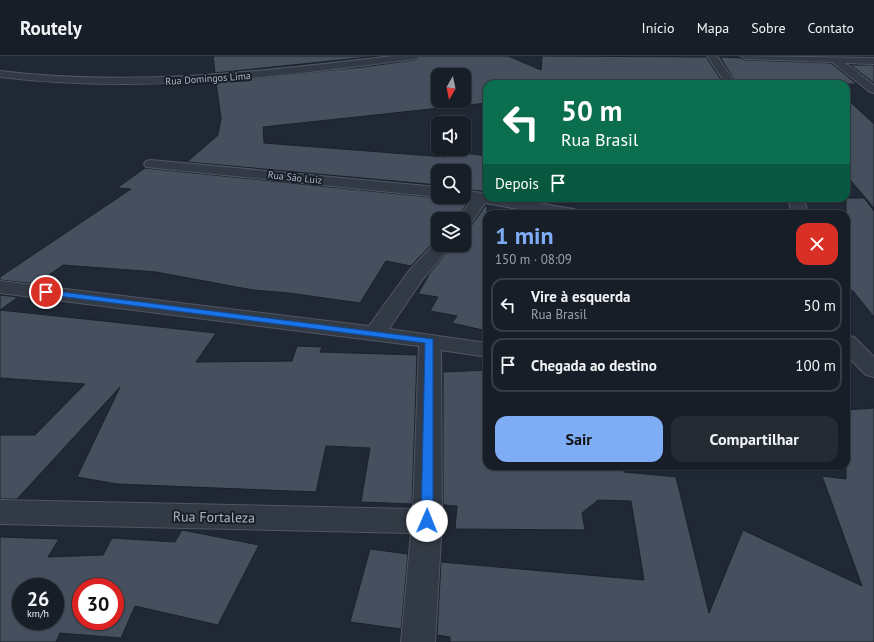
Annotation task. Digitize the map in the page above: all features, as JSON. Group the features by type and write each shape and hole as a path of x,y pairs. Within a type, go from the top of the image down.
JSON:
{"street":[{"name":"Rua Domingos Lima","path":"0,74 79,82 166,82 257,75 415,56"},
{"path":"712,56 728,80"},
{"path":"746,56 874,61"},
{"path":"834,59 874,90"},
{"name":"Rua São Luiz","path":"151,164 431,191"},
{"path":"471,196 482,197"},
{"path":"471,212 482,197"},
{"path":"509,202 552,210"},
{"path":"376,333 415,276 437,252"},
{"path":"0,287 376,333 483,349"},
{"path":"418,642 427,521 430,341"},
{"path":"850,346 874,370"},
{"name":"Rua Fortaleza","path":"0,512 427,521"}],"building":[{"path":"213,56 379,56 215,73"},
{"path":"421,56 508,56 541,70 542,56 706,57 721,80 483,80 483,103 471,105 471,68 431,68 431,108 440,108 263,127 264,143 445,157 471,156 471,154 483,155 483,191 471,190 471,164 431,164 431,184 187,162 218,135 221,118 216,82 363,67 415,60"},
{"path":"720,57 741,58 746,60 831,63 857,84 850,84 850,80 734,80"},
{"path":"850,65 874,65 874,83"},
{"path":"850,102 874,124 874,208 850,180"},
{"path":"145,168 431,197 431,204 467,204 461,212 431,212 431,245 411,266 386,261 360,303 289,293 253,290 156,272 63,265 36,284 0,280 0,277 131,189 117,188"},
{"path":"850,198 864,198 874,211 874,317 853,291 850,291 850,210 846,210 846,202 850,202"},
{"path":"486,205 487,205 487,210 483,210 483,330 452,323 457,316 430,311 438,297 418,294 430,273 447,252 471,252 471,226"},
{"path":"0,295 18,297 0,310"},
{"path":"0,310 216,333 196,362 292,361 297,346 322,347 320,352 417,355 412,504 361,502 370,448 326,446 316,492 117,484 77,477 120,387 17,499 0,499 0,435 35,435 85,384 0,378"},
{"path":"483,370 483,470 624,470 624,472 676,477 709,613 743,530 862,586 822,476 846,479 846,470 850,470 850,410 874,408 874,642 450,642 450,637 437,635 441,562 644,580 631,501 598,500 582,513 585,530 455,529 457,506 443,505 443,372"},
{"path":"182,530 259,545 218,625 135,606 121,638 60,633 56,642 0,642 0,537 59,539 48,557 103,555 112,538 175,542"},
{"path":"370,549 408,554 401,629 350,622"}],"route":[{"path":"46,292 430,341 427,521"}]}
